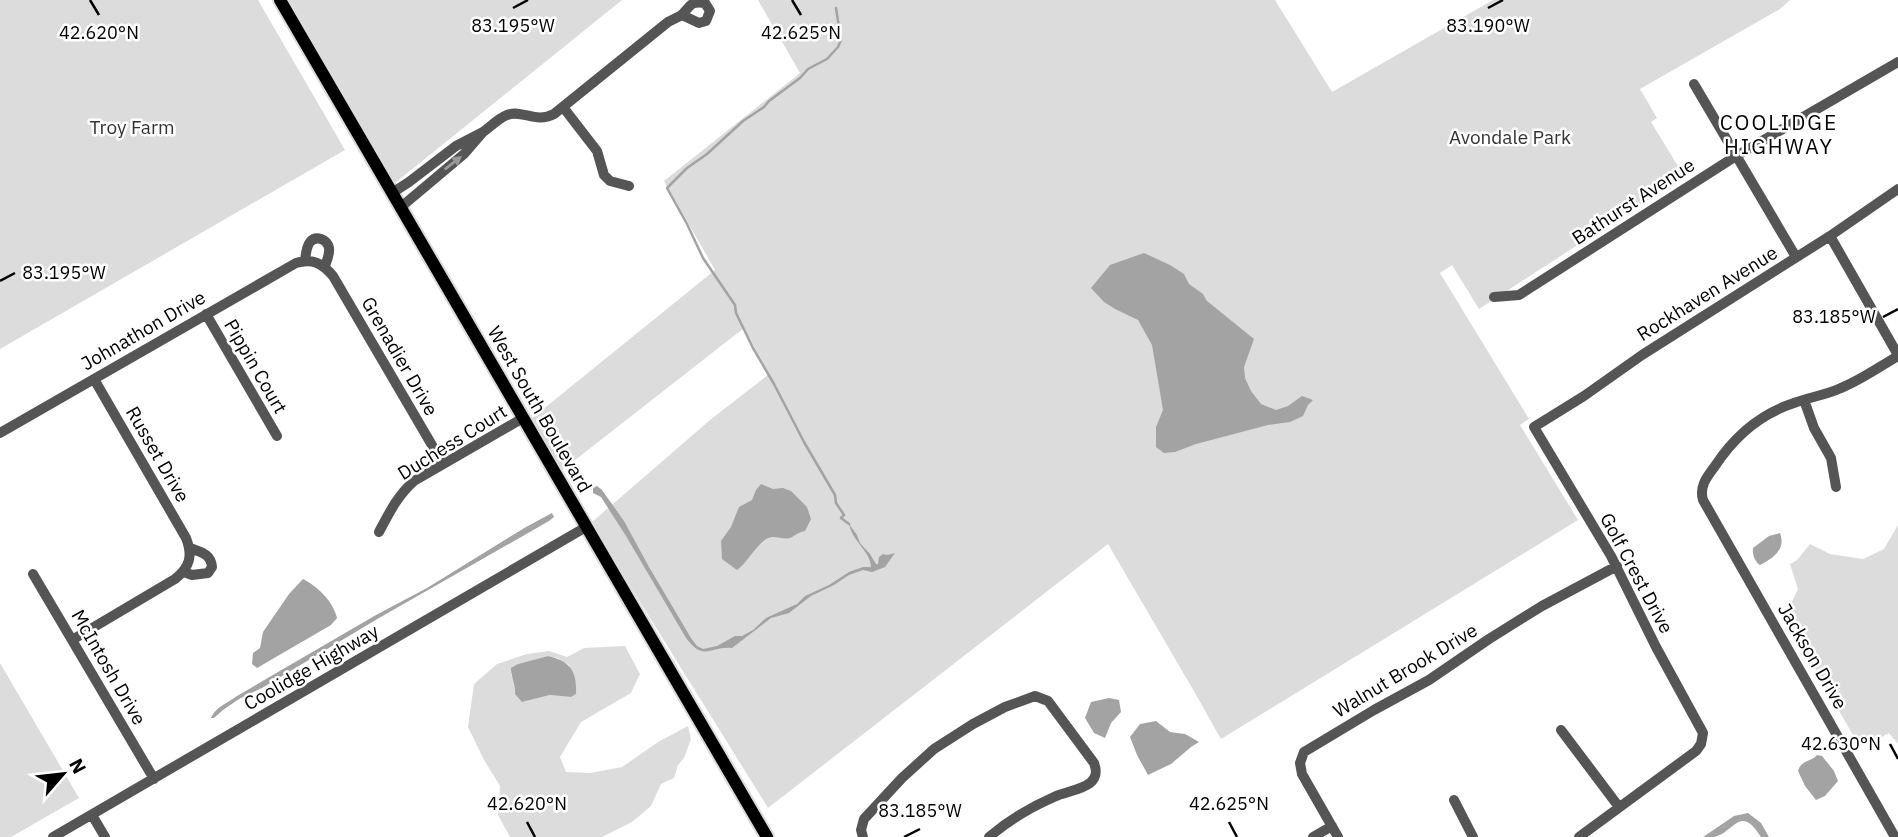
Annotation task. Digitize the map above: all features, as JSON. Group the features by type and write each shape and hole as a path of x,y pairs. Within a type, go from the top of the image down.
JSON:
{"main road":[{"name":"West South Boulevard","path":"280,0 767,837"}],"street":[{"path":"401,207 506,115 541,119 554,114 668,22 682,15"},
{"name":"Bathurst Avenue","path":"1494,298 1519,295 1736,156 1898,62"},
{"path":"1694,84 1796,257"},
{"path":"563,107 597,151 604,175 610,181 629,186"},
{"path":"392,192 410,182 456,146 484,132"},
{"name":"Rockhaven Avenue","path":"1534,427 1829,236 1898,188"},
{"path":"1829,236 1898,356 1841,388 1804,400 1814,428 1831,458 1836,487"},
{"name":"Johnathon Drive","path":"0,433 296,263 310,261 310,243 314,239 321,239"},
{"name":"Grenadier Drive","path":"321,239 328,247 325,266 443,464"},
{"path":"310,261 325,266"},
{"name":"Pippin Court","path":"206,314 277,436"},
{"name":"Russet Drive","path":"72,640 184,572 200,575 208,573 212,567 211,559 206,554 190,548 94,379"},
{"name":"Jackson Drive","path":"1804,400 1767,415 1740,435 1714,466 1701,492 1703,500 1895,837"},
{"name":"Duchess Court","path":"379,532 404,490 415,481 523,418"},
{"name":"Golf Crest Drive","path":"1534,427 1616,566 1664,663 1702,728 1703,738 1696,751 1619,807"},
{"name":"Coolidge Highway","path":"53,837 586,527"},
{"path":"184,572 190,548"},
{"name":"Walnut Brook Drive","path":"1332,826 1302,774 1300,763 1304,752 1429,680 1542,606 1616,566"},
{"name":"McIntosh Drive","path":"33,574 154,779"},
{"path":"863,837 861,830 864,819 902,778 934,749 990,714 1030,697 1040,696 1048,701 1094,763 1095,777 1088,785 1027,810 989,837"},
{"path":"1561,730 1619,807 1579,837"},
{"path":"1454,800 1473,837"},
{"path":"92,815 105,837"},
{"path":"1313,837 1332,826 1338,837"}],"green space":[{"name":"Troy Farm","path":"0,0 258,0 345,150 0,349"},
{"path":"289,0 622,0 395,183"},
{"name":"Avondale Park","path":"758,0 1275,0 1332,92 1493,0 1790,0 1780,9 1640,89 1657,118 1651,122 1684,176 1479,309 1452,265 1440,273 1529,419 1520,425 1578,520 1221,739 1108,544 768,808 591,523 710,420 769,374 744,328 561,471 531,419 715,270 664,181 800,73"},
{"path":"1898,525 1898,744 1889,733 1868,745 1854,737 1785,616 1798,589 1790,564 1797,560 1810,544 1830,554 1863,559 1884,549"},
{"path":"625,646 640,674 631,693 581,722 560,757 566,772 590,773 622,767 658,742 688,726 691,739 684,758 678,765 674,778 661,784 651,806 632,822 602,837 510,837 498,815 500,786 468,727 474,684 497,664 527,654 549,651 567,657 584,648","holes":["548,656 558,658 569,665 576,694 570,697 550,695 522,702 511,674 518,664"]},
{"path":"0,663 79,798 11,837 0,837"}],"shaded area":[{"path":"1144,253 1184,274 1189,284 1203,294 1207,301 1254,339 1244,367 1245,378 1261,404 1276,410 1288,406 1302,396 1313,400 1303,416 1290,422 1268,425 1175,452 1164,453 1156,447 1156,427 1163,410 1152,345 1138,320 1104,302 1091,288 1110,265"},
{"path":"761,484 773,489 791,491 807,507 811,519 805,531 790,538 771,537 764,540 737,570 722,559 721,541 731,527 739,507 752,500"},
{"path":"597,486 624,521 691,638 703,649 717,646 735,636 742,636 766,618 797,604 805,596 849,572 871,567 868,556 849,524 876,564 883,554 895,553 885,567 849,575 811,596 789,613 771,618 732,648 703,651 686,638 601,497 593,493 593,488"},
{"path":"552,513 554,517 549,521 239,699 211,718 219,708 237,696"},
{"path":"1780,533 1781,544 1778,552 1760,565 1754,558 1753,548 1769,536"},
{"path":"303,579 324,595 337,618 331,625 257,668 252,664 253,653 260,648 263,632 289,594"},
{"path":"548,656 562,661 571,669 576,694 571,697 550,695 522,702 515,694 511,668"},
{"path":"1109,698 1119,700 1121,712 1111,723 1105,738 1094,733 1085,718 1091,702"},
{"path":"1156,721 1170,732 1185,734 1199,742 1171,764 1148,775 1130,737 1140,724"},
{"path":"1817,755 1822,756 1838,781 1825,796 1816,800 1798,771 1801,765"},
{"path":"1748,813 1761,823 1769,837 1761,837 1754,827 1742,821 1714,837 1703,837 1734,816"}],"waterway":[{"path":"836,8 841,40 827,59 808,69 764,107 743,121 667,188 703,258 735,305 736,313 753,348 835,495 836,503 844,515 841,518 849,524"}],"district":[{"name":"COOLIDGE HIGHWAY","path":"1779,135"}]}
